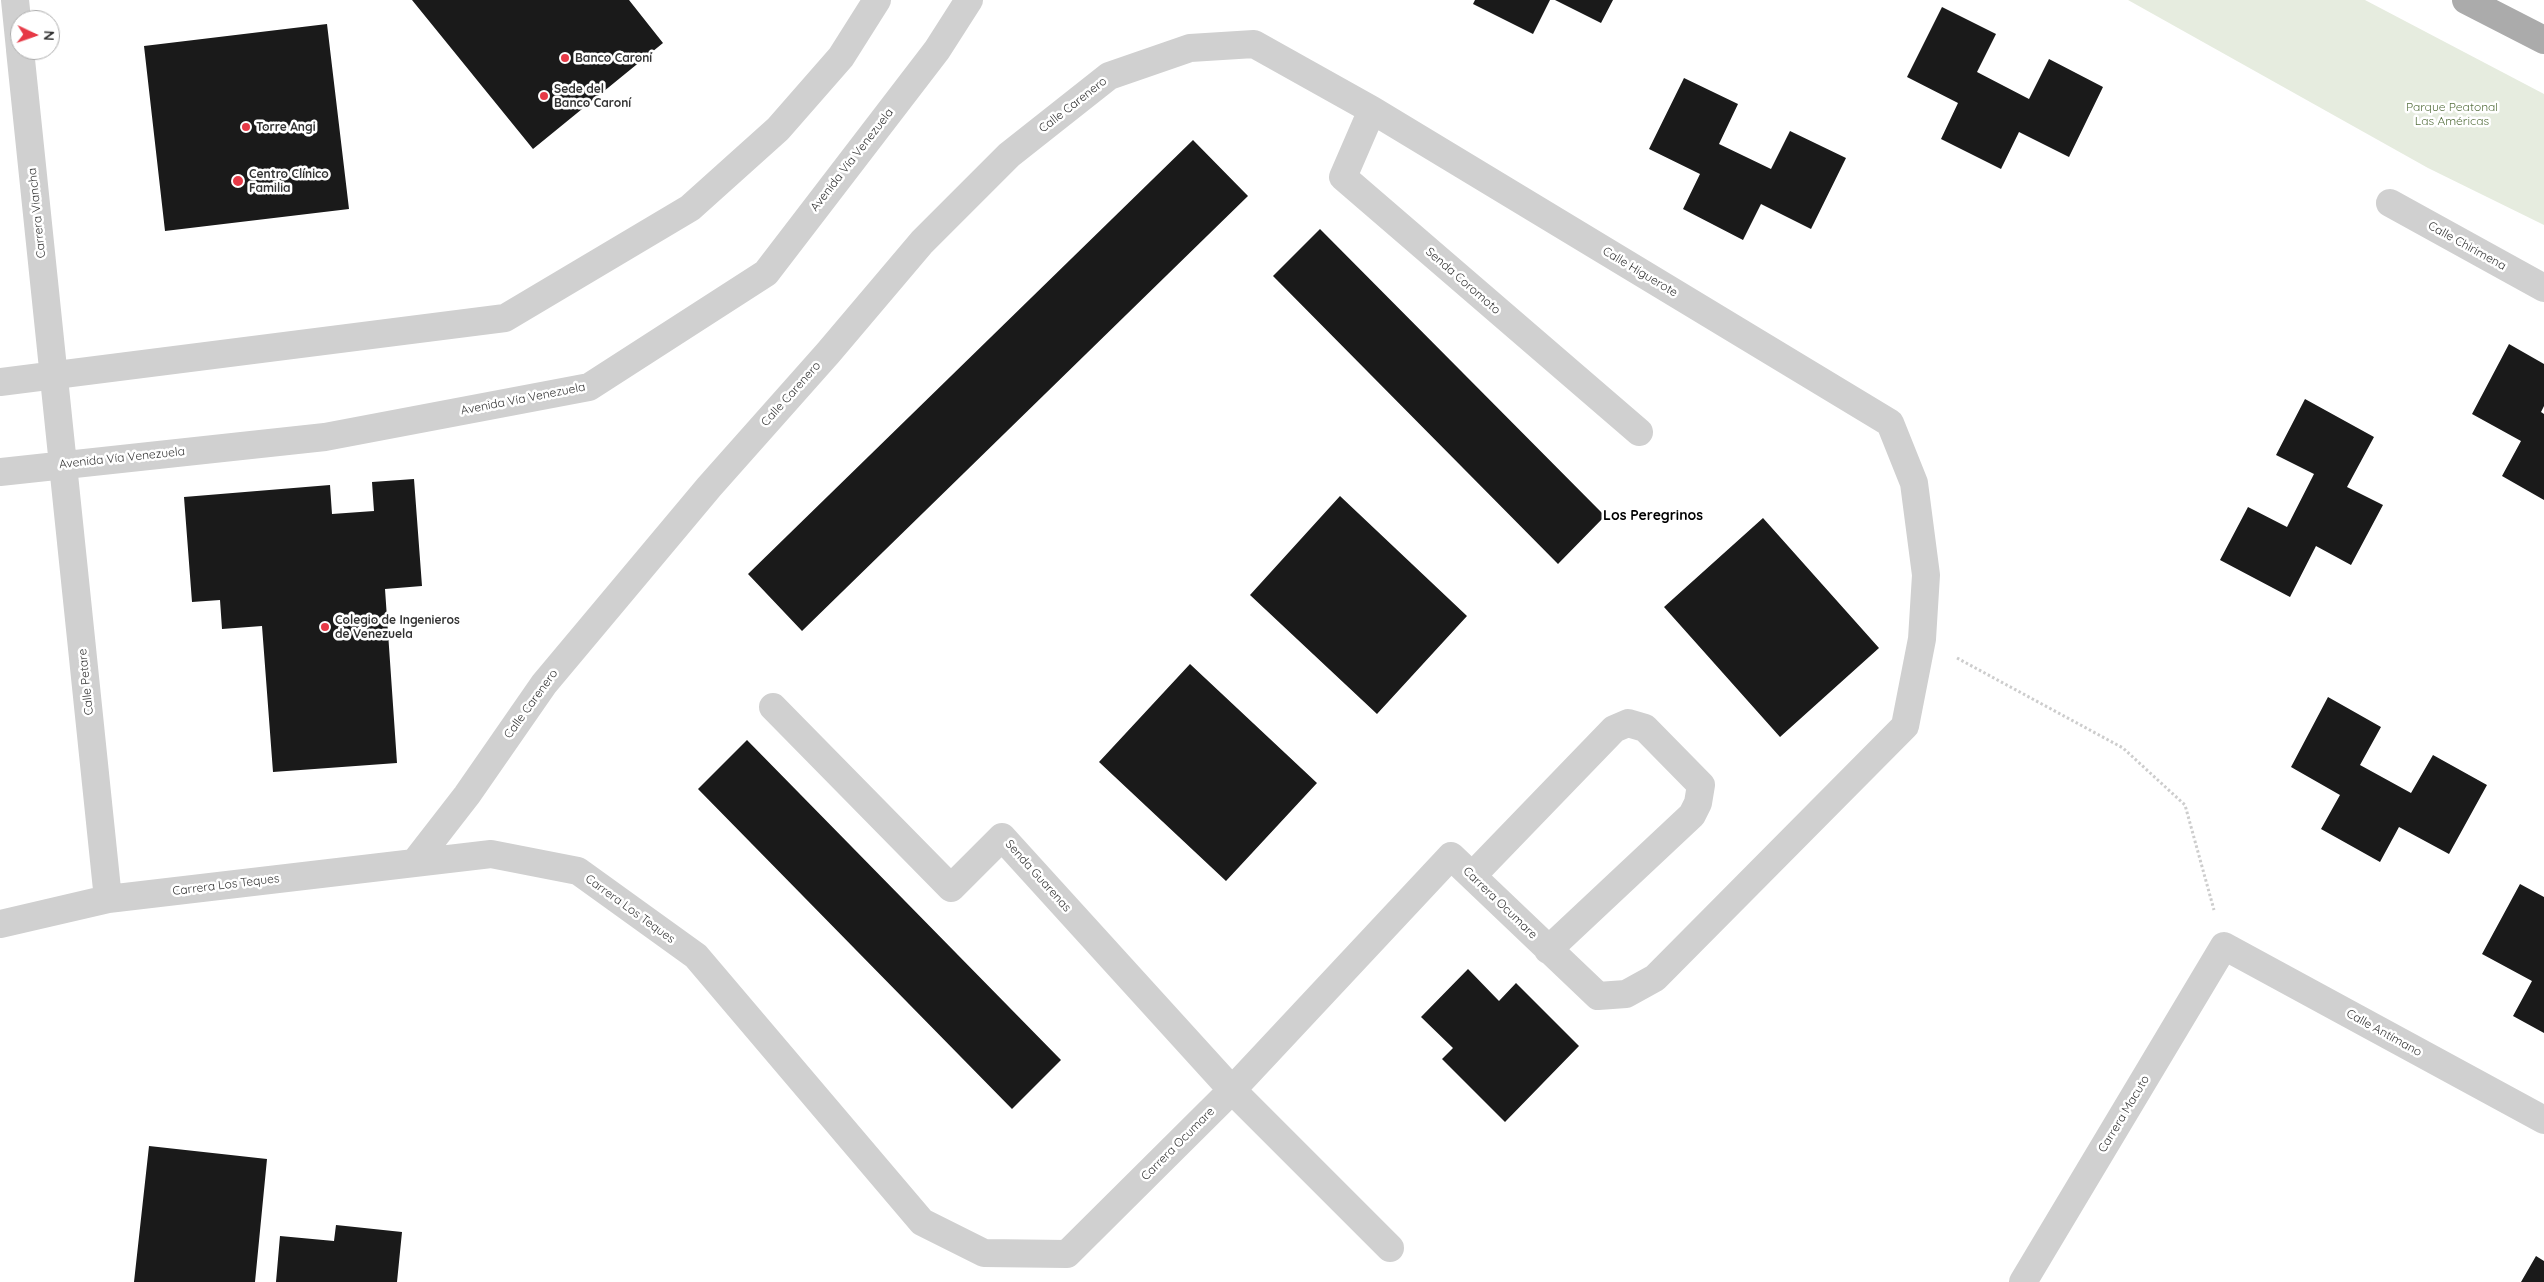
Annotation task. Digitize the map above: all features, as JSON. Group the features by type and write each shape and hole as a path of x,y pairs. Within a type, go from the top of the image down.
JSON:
{"main road":[{"path":"2466,0 2544,40"}],"street":[{"path":"0,382 505,318 690,208 778,129 841,56 877,0"},
{"name":"Avenida Vía Venezuela","path":"0,472 324,437 589,387 766,272 937,50 969,0"},
{"name":"Calle Higuerote","path":"1254,44 1372,110 1890,423 1914,483 1926,575"},
{"name":"Calle Carenero","path":"415,862 467,795 544,684 702,495 828,353 922,242 1009,155 1109,76 1190,48 1254,44"},
{"name":"Carrera Viancha","path":"21,60 63,464"},
{"name":"Senda Coromoto","path":"1372,110 1343,177 1639,432"},
{"name":"Calle Chirimena","path":"2390,203 2544,288"},
{"name":"Calle Petare","path":"63,464 108,899"},
{"name":"Carrera Ocumare","path":"984,1253 1067,1254 1232,1090 1452,856 1598,996 1626,994 1655,978 1905,726 1922,639 1926,575"},
{"name":"Senda Guarenas","path":"773,707 951,888 1002,836 1232,1090"},
{"path":"1472,876 1614,729 1628,723 1644,728 1701,785 1698,803 1692,815 1548,950"},
{"name":"Carrera Los Teques","path":"0,924 108,899 491,854 578,871 696,956 922,1222 984,1253"},
{"name":"Calle Antímano","path":"2224,946 2544,1120"},
{"name":"Carrera Macuto","path":"2023,1282 2224,946"},
{"path":"1232,1090 1390,1248"}],"path":[{"path":"1922,639 2123,748 2185,805 2224,946"}],"green space":[{"name":"Parque Peatonal Las Américas","path":"2128,0 2365,0 2544,94 2544,225 2428,168"}],"building":[{"name":"Sede del Banco Caroní","path":"412,0 629,0 663,43 533,149"},
{"path":"1475,0 1550,0 1533,34 1473,4"},
{"path":"1555,0 1613,0 1601,23"},
{"path":"1942,7 1996,34 1977,72 2029,99 2049,59 2103,87 2069,157 2019,132 2001,169 1941,139 1958,103 1907,77"},
{"name":"Torre Angi","path":"327,24 349,209 165,231 144,46"},
{"path":"1684,78 1738,104 1719,144 1771,169 1790,131 1846,158 1811,229 1761,204 1743,240 1683,209 1700,174 1649,149"},
{"path":"1193,140 1248,196 802,631 748,574"},
{"path":"1320,229 1605,516 1558,564 1273,276"},
{"path":"2509,344 2544,364 2544,406 2541,412 2544,414 2544,500 2502,476 2521,441 2472,414"},
{"path":"2305,399 2374,437 2347,487 2383,505 2351,565 2316,546 2290,597 2220,560 2248,507 2287,527 2314,474 2276,455"},
{"name":"Colegio de Ingenieros de Venezuela","path":"414,479 422,586 385,589 397,763 273,772 262,626 222,629 220,600 192,602 184,497 330,485 332,514 374,511 372,482"},
{"path":"1340,496 1467,616 1377,714 1250,595"},
{"path":"1763,518 1879,648 1780,737 1664,607"},
{"path":"1190,664 1317,783 1226,881 1099,762"},
{"path":"2328,697 2381,727 2360,765 2411,793 2433,755 2487,785 2449,854 2399,827 2380,862 2321,829 2340,795 2291,767"},
{"path":"747,740 1061,1060 1012,1109 698,789"},
{"path":"2520,884 2544,897 2544,1033 2513,1016 2532,981 2482,954"},
{"path":"1468,969 1499,1001 1516,983 1579,1046 1505,1122 1442,1059 1453,1048 1421,1017"},
{"path":"149,1146 267,1159 255,1282 134,1282"},
{"path":"336,1225 402,1232 397,1282 276,1282 280,1236 334,1241"},
{"path":"2536,1256 2544,1261 2544,1282 2521,1282"}],"place":[{"name":"Banco Caroní","path":"565,58"},
{"name":"Sede del Banco Caroní","path":"544,96"},
{"name":"Torre Angi","path":"246,127"},
{"name":"Centro Clínico Familia","path":"238,181"},
{"name":"Colegio de Ingenieros de Venezuela","path":"325,627"}],"district":[{"name":"Los Peregrinos","path":"1653,516"}]}
